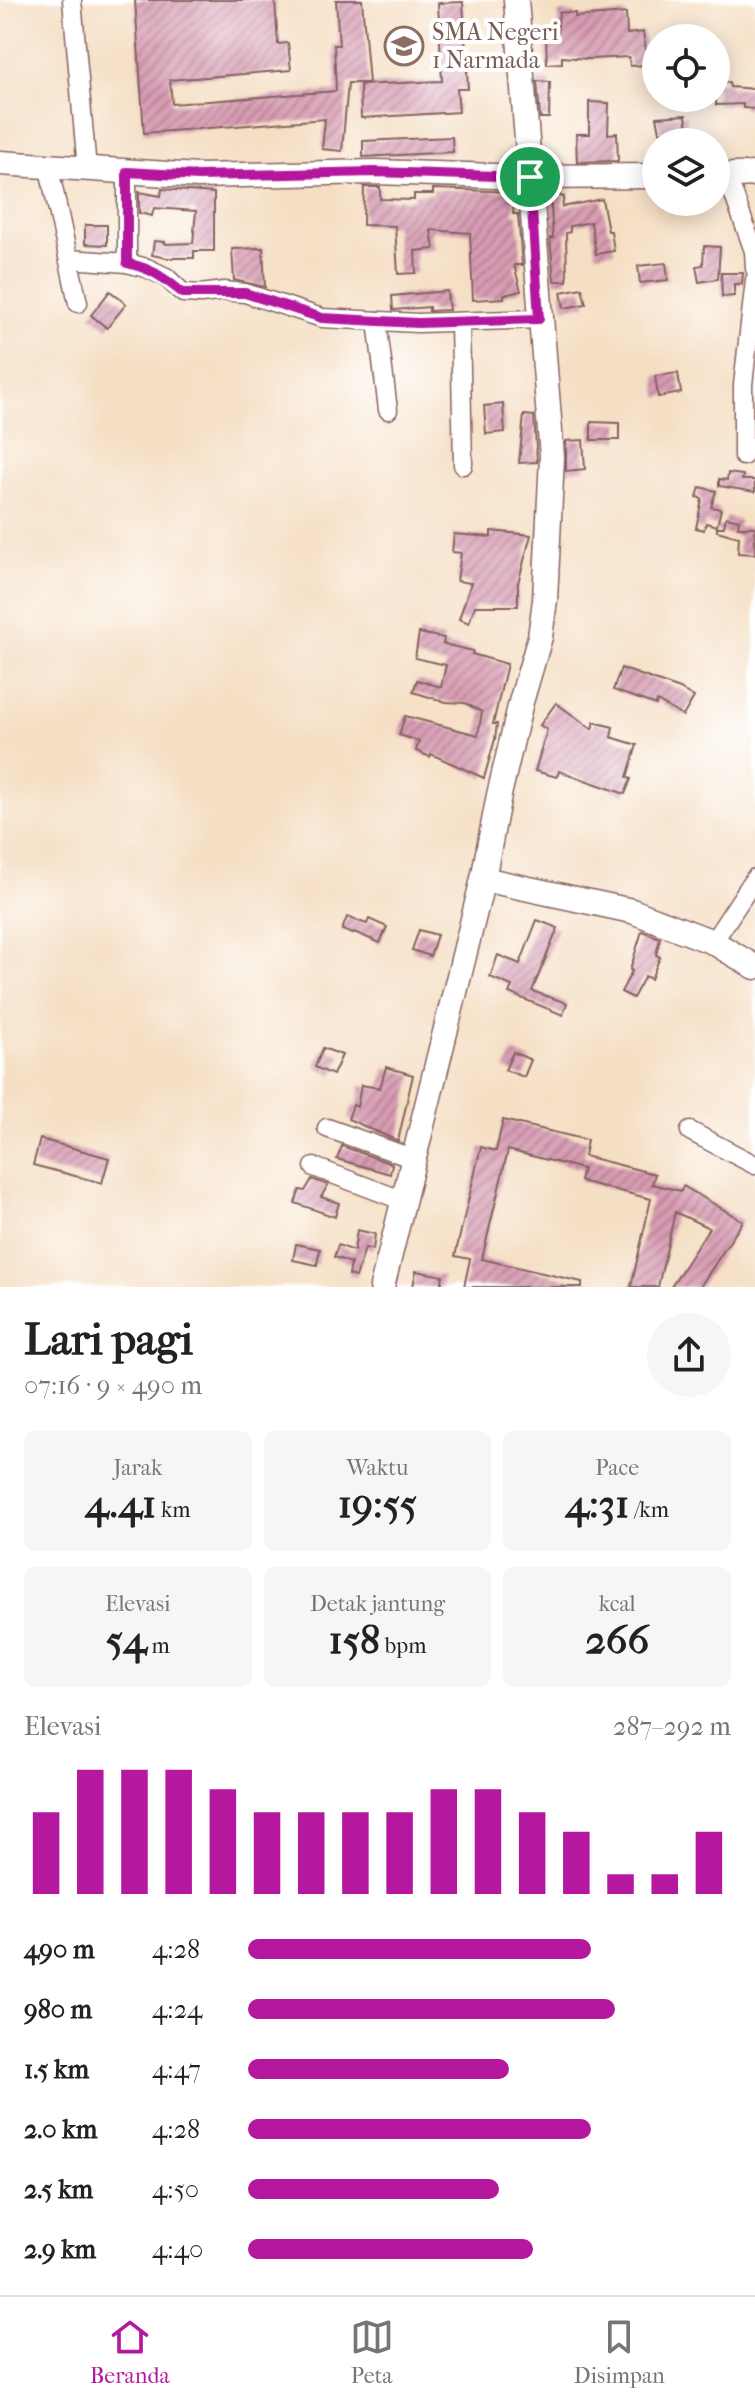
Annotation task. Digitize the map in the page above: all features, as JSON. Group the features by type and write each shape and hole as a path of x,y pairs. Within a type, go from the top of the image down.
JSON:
{"street":[{"path":"72,0 86,156"},
{"path":"382,1287 483,879 513,733 540,637 547,578 552,457 516,0"},
{"path":"0,163 48,164 86,156 127,172 198,176 529,167 642,175"},
{"path":"48,164 78,303"},
{"path":"127,172 127,263"},
{"path":"730,176 755,174"},
{"path":"730,195 754,251 755,269"},
{"path":"69,259 127,263 166,277 183,293 245,293 322,318 460,323 539,319"},
{"path":"743,456 743,385 755,280"},
{"path":"377,321 388,410"},
{"path":"460,323 463,465"},
{"path":"713,942 755,878"},
{"path":"483,879 632,911 713,942 755,967"},
{"path":"327,1128 414,1159"},
{"path":"690,1131 755,1165"},
{"path":"314,1167 404,1201"}],"building":[{"path":"135,0 275,0 278,44 288,43 291,70 170,80 172,104 336,91 334,45 339,45 336,0 362,0 369,83 348,83 342,151 322,149 325,119 144,133"},
{"path":"463,2 468,89 457,89 459,112 361,118 360,85 442,81 438,3"},
{"path":"559,12 575,13 575,17 626,13 627,34 642,32 642,65 630,66 629,57 562,57 562,63 547,64 546,36 557,36"},
{"path":"537,81 550,82 549,118 540,118"},
{"path":"730,87 755,89 755,109 743,108 743,104 730,104"},
{"path":"589,102 609,103 608,134 617,133 618,161 577,162 576,134 589,134"},
{"path":"686,115 688,128 659,128 657,117"},
{"path":"452,137 453,152 363,157 363,141"},
{"path":"364,187 380,187 380,199 414,200 414,194 433,194 433,189 515,192 513,214 518,214 522,265 514,265 521,291 504,295 504,298 473,300 470,233 431,230 434,249 415,251 416,273 398,274 395,226 363,225"},
{"path":"162,189 214,193 214,251 194,251 194,258 152,255 154,241 165,244 193,243 196,211 154,208 152,216 139,213 139,192 161,196"},
{"path":"550,193 564,197 562,207 602,199 608,231 611,231 614,251 596,254 591,222 570,226 570,232 566,233 567,281 554,281"},
{"path":"85,225 107,225 107,245 85,244"},
{"path":"704,246 720,247 718,279 699,282 696,266 703,265"},
{"path":"263,248 265,287 234,280 232,249"},
{"path":"666,263 668,280 640,283 638,266"},
{"path":"721,273 743,273 742,284 734,284 734,296 722,297"},
{"path":"582,288 586,304 564,308 561,292"},
{"path":"110,291 126,304 107,328 91,315"},
{"path":"447,291 449,310 429,311 429,307 393,310 392,296"},
{"path":"678,373 681,393 658,397 655,376"},
{"path":"503,404 505,432 486,434 484,406"},
{"path":"524,415 534,416 537,462 519,463"},
{"path":"591,422 619,423 619,440 591,440"},
{"path":"583,440 585,469 566,471 566,441"},
{"path":"728,473 743,475 742,480 755,480 755,492 719,486 719,479 727,480"},
{"path":"700,487 716,491 711,507 721,509 717,526 706,523 704,530 696,528 702,499 697,497"},
{"path":"726,517 739,520 738,527 755,527 755,554 738,553 739,537 717,531 717,527 724,527"},
{"path":"491,531 531,535 518,583 518,606 475,606 469,623 459,619 471,583 457,581 461,553 452,552 454,534 491,537"},
{"path":"419,633 444,638 443,644 507,664 493,724 497,724 495,739 484,778 431,754 430,757 416,751 419,741 399,735 405,716 478,735 482,712 465,703 446,702 413,692 417,680 441,687 446,665 415,658"},
{"path":"621,668 694,697 683,716 657,701 656,705 613,690"},
{"path":"556,703 592,729 594,722 613,727 611,737 637,745 625,794 559,771 557,777 535,771 547,730 540,725"},
{"path":"347,917 367,924 369,919 387,927 380,943 342,930"},
{"path":"537,920 558,928 532,991 567,1003 563,1015 509,993 512,986 490,977 498,955 520,964"},
{"path":"419,930 437,935 430,956 412,950"},
{"path":"642,931 660,938 656,955 660,957 651,979 645,976 633,998 621,992 632,971"},
{"path":"323,1048 342,1055 333,1075 315,1067"},
{"path":"513,1052 531,1060 524,1077 505,1070"},
{"path":"386,1067 413,1075 398,1141 348,1119 353,1105 357,1107 361,1085 380,1088"},
{"path":"503,1120 587,1140 584,1156 655,1174 652,1184 681,1191 683,1186 743,1221 700,1287 671,1287 709,1228 675,1212 658,1287 631,1287 651,1199 580,1181 583,1169 508,1150 482,1259 582,1282 582,1287 464,1287 470,1259 455,1256 481,1147 496,1151"},
{"path":"40,1139 109,1158 102,1183 33,1165"},
{"path":"342,1146 392,1164 390,1174 337,1159"},
{"path":"312,1179 328,1185 321,1197 339,1203 335,1217 295,1203 300,1190 305,1191"},
{"path":"357,1230 375,1234 373,1250 365,1248 356,1277 349,1275 351,1263 334,1257 338,1245 354,1251"},
{"path":"296,1244 320,1249 317,1265 293,1260"},
{"path":"416,1271 443,1276 441,1287 413,1287"}],"place":[{"name":"SMA Negeri 1 Narmada","path":"404,46"}],"route":[{"path":"127,172 198,176 375,172 530,177 539,319 418,323 322,318 245,293 183,293 166,277 127,263 127,172"}]}
